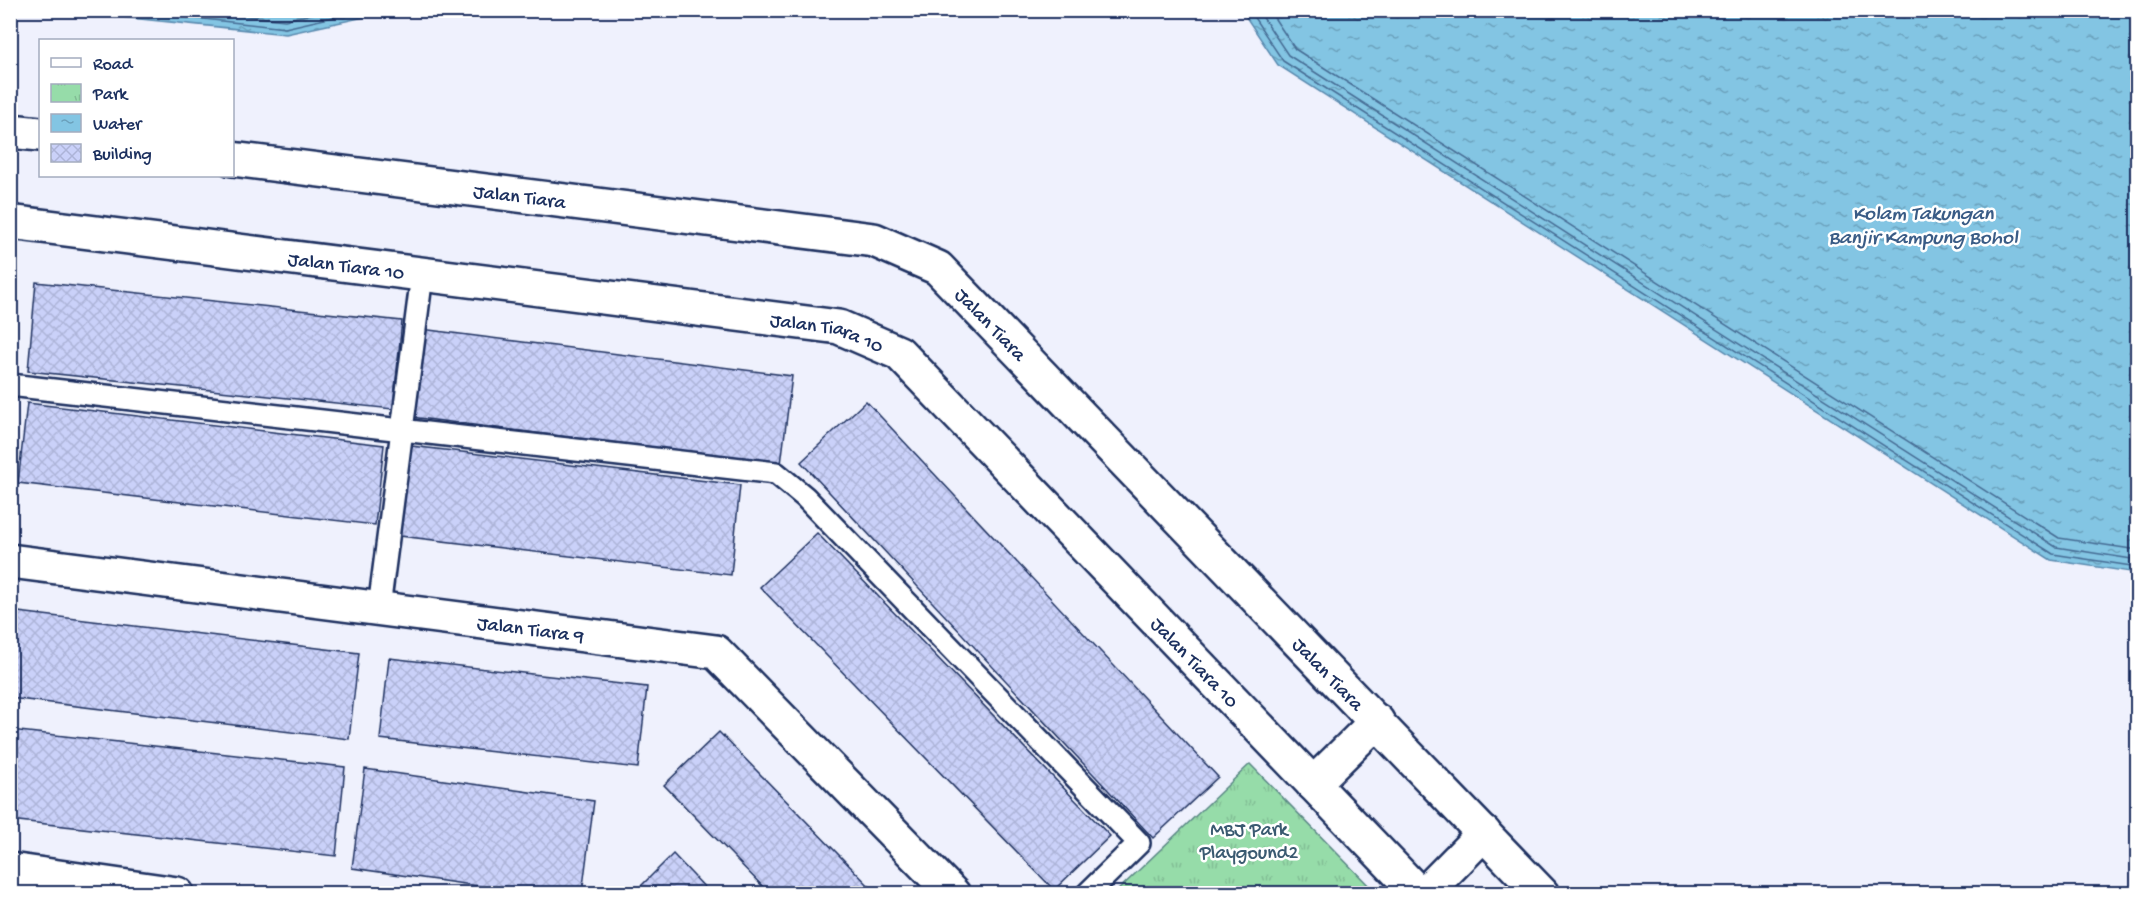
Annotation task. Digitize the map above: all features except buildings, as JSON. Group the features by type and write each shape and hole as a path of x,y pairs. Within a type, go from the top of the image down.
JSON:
{"street":[{"path":"10,131 39,135"},
{"name":"Jalan Tiara","path":"234,159 874,240 938,268 1542,894"},
{"name":"Jalan Tiara 10","path":"10,222 839,327 899,353 1419,894"},
{"name":"Jalan Tiara 9","path":"10,561 716,652 953,894"},
{"path":"1313,783 1377,721"},
{"path":"1424,894 1484,833"},
{"path":"10,870 177,894"}],"lane":[{"path":"380,608 422,275"},
{"path":"10,385 776,473 805,497 1139,843 1087,894"}],"green space":[{"name":"MBJ Park Playgound2","path":"1250,764 1376,893 1115,893"}],"water":[{"path":"63,11 392,11 286,34"},
{"name":"Kolam Takungan Banjir Kampung Bohol","path":"1242,11 2137,11 2137,573 2051,560 1278,65"}]}
